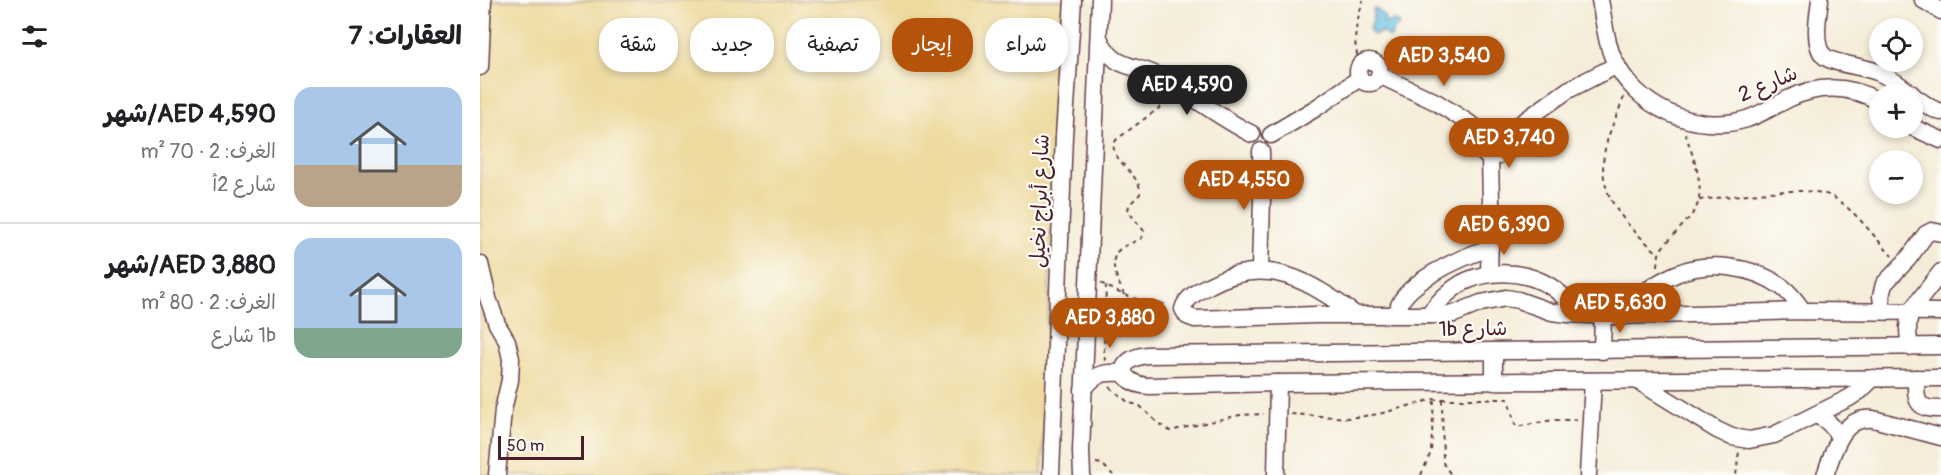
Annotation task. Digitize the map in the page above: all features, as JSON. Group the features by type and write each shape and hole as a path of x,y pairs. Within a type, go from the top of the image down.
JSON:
{"street":[{"path":"480,68 483,0"},
{"name":"شارع أبراج نخيل","path":"1051,475 1073,0"},
{"path":"1082,469 1083,390 1100,0"},
{"name":"شارع 2","path":"1600,0 1607,41 1617,65 1629,83 1653,105 1681,118 1707,124 1733,122 1759,114 1804,92 1827,88 1851,90 1869,97"},
{"path":"1820,0 1817,26 1822,54 1830,60 1876,72 1898,84"},
{"path":"1923,0 1941,11"},
{"path":"1099,38 1103,47 1116,60 1155,74 1221,117 1252,134"},
{"path":"1494,137 1568,90 1617,65"},
{"path":"1096,89 1109,77 1133,67"},
{"path":"1271,135 1316,108 1360,71 1363,81 1374,81 1379,75 1436,102 1502,142 1502,151 1490,157 1490,274"},
{"path":"1923,103 1941,112"},
{"path":"1263,129 1271,135 1272,145 1267,150 1261,151 1251,146 1252,134 1257,130 1263,129"},
{"path":"1923,132 1941,140"},
{"path":"1260,270 1261,151"},
{"path":"1883,311 1882,288 1926,234 1932,231 1941,233"},
{"path":"1397,314 1401,299 1433,274 1469,254 1490,248"},
{"path":"480,264 488,298 497,324 507,341 511,359 510,380 503,410 497,475"},
{"path":"1602,351 1609,315 1662,280 1696,269 1723,267 1767,278 1783,288 1803,311"},
{"path":"1356,315 1322,291 1302,281 1260,270 1213,283 1199,291 1184,304 1183,309 1187,316 1195,319 1428,315 1454,314 1481,303 1506,298 1552,312 1576,314 1941,312"},
{"path":"1909,347 1910,312 1941,272"},
{"path":"1428,315 1448,292 1461,284 1490,274 1505,273 1537,279 1559,292 1576,314"},
{"name":"1b شارع","path":"1083,390 1094,377 1115,370 1129,360 1147,356 1941,346"},
{"path":"1085,352 1094,360 1115,370 1128,381 1141,386 1941,378"},
{"path":"1494,352 1494,382"},
{"path":"1637,380 1717,430 1740,439 1757,439 1774,435 1857,393 1873,378"},
{"path":"1916,378 1916,397 1919,404 1926,408 1941,409"},
{"path":"1588,475 1593,381"},
{"path":"1276,475 1278,383"},
{"path":"1857,393 1857,403 1862,419"},
{"path":"1815,415 1833,426 1839,438"},
{"path":"1825,475 1839,438 1848,426 1862,419 1873,419 1941,437"}],"path":[{"path":"1360,71 1355,37 1363,0"},
{"path":"1629,83 1606,144 1604,159 1606,187 1622,219 1659,254"},
{"path":"1124,295 1113,265 1115,256 1120,250 1142,238 1144,231 1128,211 1129,205 1140,194 1140,185 1114,152 1113,144 1182,92"},
{"path":"1662,280 1658,266 1659,254 1694,212 1700,200 1700,186 1681,118"},
{"path":"1700,200 1799,190 1826,193 1841,202 1902,266"},
{"path":"1089,275 1124,295 1164,304 1184,304"},
{"path":"1106,286 1104,353 1115,370 1107,383 1116,394 1129,403 1139,405 1170,431 1240,415 1277,413 1349,418 1379,414 1434,399 1508,399 1516,427 1553,420 1592,420"},
{"path":"1421,475 1431,452 1434,399"},
{"path":"1442,399 1443,463 1451,475"},
{"path":"1736,475 1740,439"},
{"path":"1082,469 1095,463 1102,464 1113,475"}],"sand":[{"path":"480,0 1063,0 1061,18 985,18 985,72 1058,72 1042,475 480,475"}],"water":[{"path":"1376,9 1384,15 1385,23 1395,21 1400,24 1394,29 1391,37 1382,32 1372,34 1369,28 1373,21 1373,10"}]}
